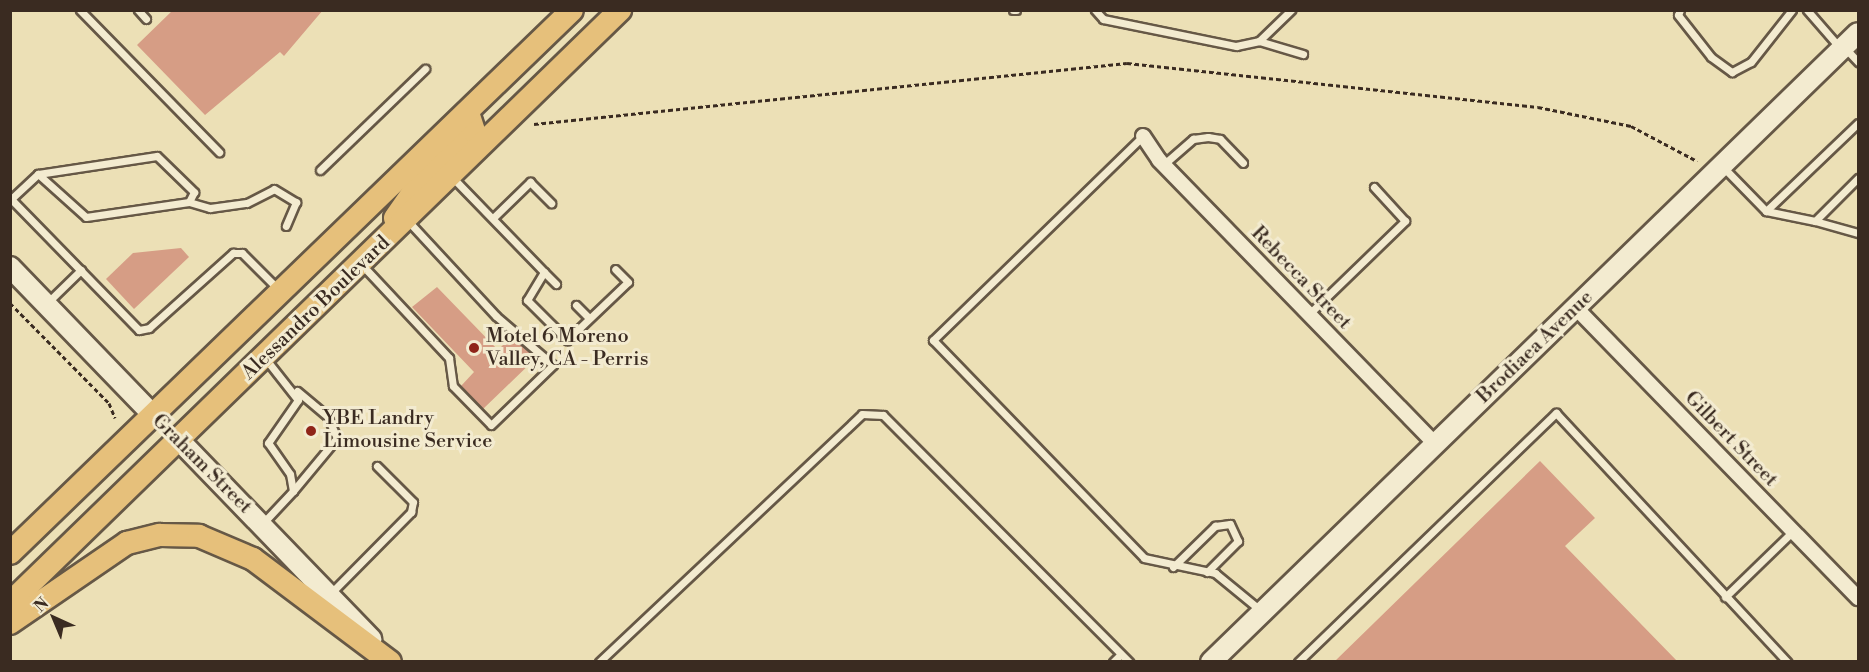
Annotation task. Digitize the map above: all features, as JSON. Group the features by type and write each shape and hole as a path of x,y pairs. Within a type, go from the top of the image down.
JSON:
{"main road":[{"name":"Alessandro Boulevard","path":"10,553 468,113 572,10"},
{"name":"Alessandro Boulevard","path":"10,603 407,220 620,10"},
{"path":"378,248 413,192 474,131 468,113"},
{"name":"Graham Street","path":"154,416 179,440"},
{"path":"10,623 127,543 159,535 199,536 253,559 392,662"}],"street":[{"name":"Brodiaea Avenue","path":"1211,662 1858,33"},
{"name":"Rebecca Street","path":"1143,136 1163,165 1435,444"},
{"name":"Graham Street","path":"10,267 154,416"},
{"name":"Gilbert Street","path":"1576,308 1858,598"},
{"name":"Graham Street","path":"179,440 392,662"}],"lane":[{"path":"80,10 219,152"},
{"path":"138,10 146,19"},
{"path":"1095,10 1103,19 1236,46 1259,41 1303,54"},
{"path":"1259,41 1291,10"},
{"path":"1680,10 1678,15 1711,57 1732,72 1751,62 1792,10"},
{"path":"1807,10 1858,62"},
{"path":"320,170 425,69"},
{"path":"1766,211 1858,123"},
{"path":"1143,136 933,340 1144,558 1173,567 1207,572 1262,612"},
{"path":"1163,165 1193,139 1208,137 1220,140 1243,163"},
{"path":"189,202 195,192 157,156 38,174 11,200 145,330 233,253 242,253 280,292"},
{"path":"1722,166 1766,211 1858,233"},
{"path":"38,174 86,217 189,202 210,208 247,202 274,189 286,191 296,202 286,226"},
{"path":"452,176 556,284"},
{"path":"1815,221 1858,178"},
{"path":"493,218 530,182 551,203"},
{"path":"1309,314 1405,220 1374,188"},
{"path":"361,264 449,358 453,386 491,425 553,365 496,316 407,220"},
{"path":"544,272 527,300 567,340 628,282 615,269"},
{"path":"46,304 81,270"},
{"path":"576,305 589,318"},
{"path":"261,525 337,438 327,416 296,391 265,357"},
{"path":"293,491 290,474 268,443 298,400 296,391"},
{"path":"1298,662 1556,413 1787,662"},
{"path":"599,662 862,414 883,415 1129,662"},
{"path":"329,595 411,512 413,502 377,466"},
{"path":"1173,567 1215,526 1230,524 1238,541 1207,572"},
{"path":"1725,597 1794,531"},
{"path":"1113,662 1121,654"}],"path":[{"path":"534,124 1128,63 1538,107 1631,126 1697,161"},
{"path":"10,303 109,403 115,418"}],"building":[{"path":"173,10 323,10 284,56 280,52 205,115 137,45"},
{"path":"181,248 189,257 134,309 106,279 133,253"},
{"name":"Motel 6 Moreno Valley, CA - Perris","path":"437,287 498,350 511,337 536,358 483,409 461,386 474,372 412,307"},
{"path":"1540,461 1595,518 1565,546 1678,662 1334,662"}],"place":[{"name":"Motel 6 Moreno Valley, CA - Perris","path":"474,348"},
{"name":"YBE Landry Limousine Service","path":"311,431"}]}
